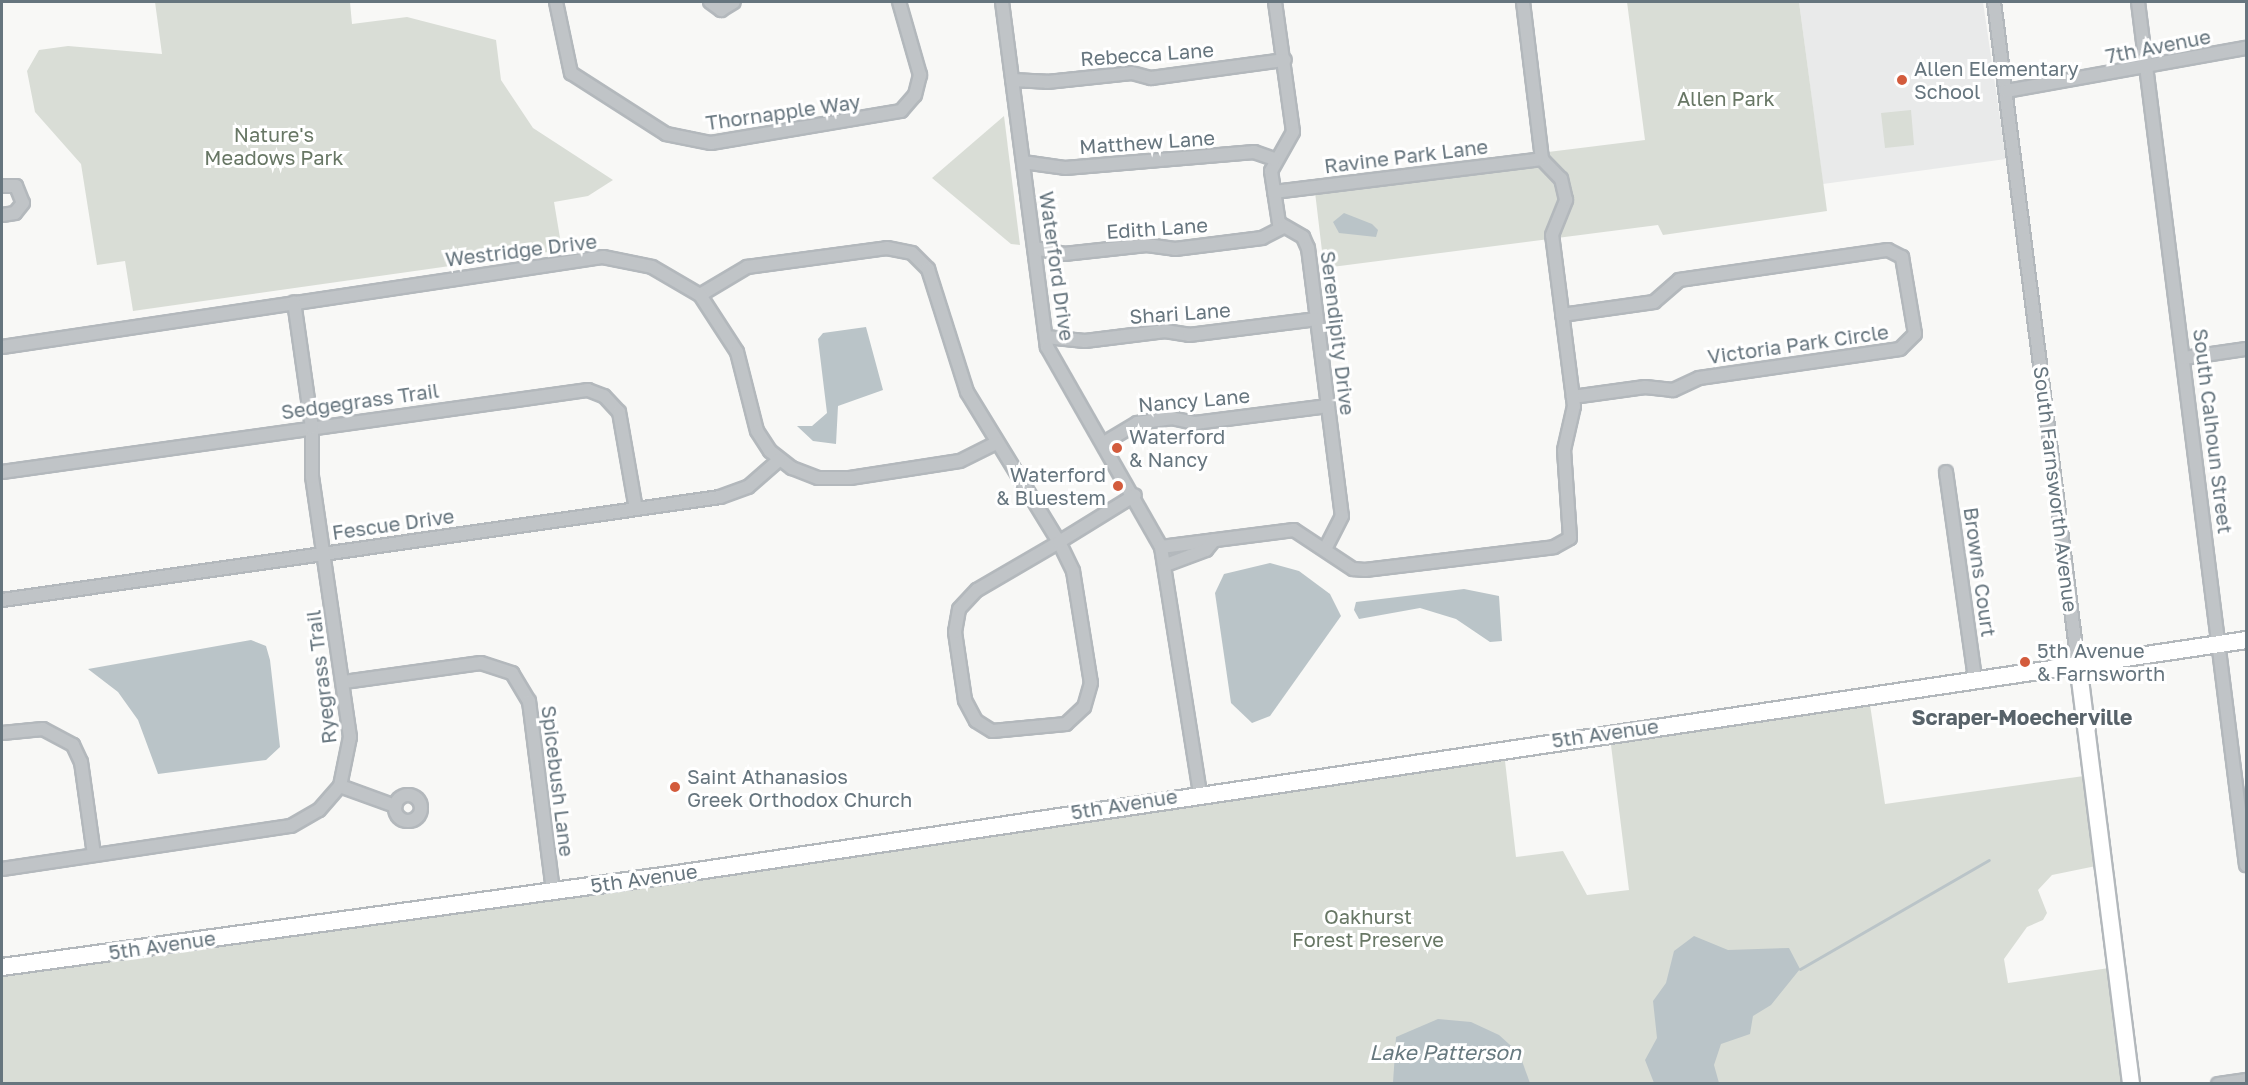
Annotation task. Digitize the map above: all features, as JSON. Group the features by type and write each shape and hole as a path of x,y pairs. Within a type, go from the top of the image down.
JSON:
{"street":[{"name":"Thornapple Way","path":"556,2 571,73 666,134 711,143 900,111 915,95 920,75 899,2"},
{"path":"710,2 721,10 734,2"},
{"name":"Waterford Drive","path":"1002,2 1046,337 1056,366 1135,495 1161,547 1166,565 1200,792"},
{"path":"1275,2 1285,60 1293,138 1274,159 1274,192 1281,228"},
{"path":"1161,547 1294,530 1326,548 1353,569 1365,570 1566,543 1573,526 1564,450 1573,397 1552,229 1563,213 1566,193 1542,159 1523,2"},
{"name":"South Farnsworth Avenue","path":"1994,2 2131,1083"},
{"name":"South Calhoun Street","path":"2138,2 2247,865"},
{"name":"7th Avenue","path":"2006,91 2146,69 2247,48"},
{"name":"Rebecca Lane","path":"1012,80 1047,82 1132,73 1151,78 1285,60"},
{"name":"Matthew Lane","path":"1023,162 1065,168 1254,152 1274,159"},
{"name":"Ravine Park Lane","path":"1274,192 1542,159"},
{"path":"2,186 16,186 22,203 15,213 2,215"},
{"name":"Edith Lane","path":"1034,248 1064,254 1147,245 1175,249 1262,238 1281,228"},
{"name":"Serendipity Drive","path":"1281,228 1306,241 1317,319 1342,516 1326,548"},
{"path":"700,295 717,280 747,267 887,248 912,253 933,280 967,392 996,443 1059,542 1077,588 1089,698 1066,724 992,731 967,705 957,615 972,594 1059,542 1135,495"},
{"name":"Victoria Park Circle","path":"1562,315 1654,302 1679,280 1888,250 1902,257 1915,334 1900,349 1699,378 1673,390 1645,387 1573,397"},
{"name":"Westridge Drive","path":"2,347 603,257 652,267 700,295 737,352 757,431 778,460 805,474 832,479 960,461 996,443"},
{"name":"Ryegrass Trail","path":"2,868 291,826 319,810 340,786 349,757 344,682 312,477 312,428 294,302"},
{"name":"Shari Lane","path":"1046,337 1085,341 1165,331 1189,335 1317,319"},
{"path":"2184,358 2247,349"},
{"name":"Sedgegrass Trail","path":"2,472 588,390 604,396 619,412 636,509"},
{"name":"Nancy Lane","path":"1104,443 1137,423 1171,418 1196,423 1328,406"},
{"name":"Fescue Drive","path":"2,600 734,493 778,460"},
{"name":"Browns Court","path":"1946,472 1975,678"},
{"path":"1166,565 1200,553 1214,540"},
{"name":"5th Avenue","path":"2,967 553,890 1200,792 2247,640"},
{"name":"Spicebush Lane","path":"344,682 481,663 512,673 529,701 553,890"},
{"path":"2,733 48,730 72,745 81,762 94,854"},
{"path":"340,786 395,806"},
{"path":"2218,1083 2247,1080"}],"shaded area":[{"name":"Allen Elementary School","path":"1799,2 1983,2 2006,159 1823,184"}],"green space":[{"name":"Nature's Meadows Park","path":"155,2 350,2 352,24 407,17 496,40 501,80 533,128 613,180 588,196 554,202 562,250 133,311 125,261 97,265 81,164 35,112 27,71 39,50 68,46 162,54"},
{"name":"Allen Park","path":"1627,2 1799,2 1827,211 1663,235 1658,225 1324,268 1315,192 1549,163 1548,152 1645,140"},
{"path":"1911,110 1914,145 1885,148 1881,113"},
{"path":"1004,116 1020,245 1011,244 932,178"},
{"name":"Oakhurst Forest Preserve","path":"1869,698 1885,804 2084,776 2096,866 2052,875 2038,890 2047,913 2043,920 2027,927 2004,959 2008,983 2109,968 2124,1083 2,1083 2,976 544,901 1504,752 1516,857 1563,851 1587,895 1629,890 1610,737"}],"water":[{"path":"1344,213 1372,224 1378,230 1376,237 1339,233 1333,222"},
{"path":"866,327 883,390 838,406 836,444 813,441 797,426 812,426 827,413 818,339 823,333"},
{"path":"1270,563 1299,571 1330,594 1341,616 1270,716 1252,723 1231,703 1215,593 1224,574"},
{"path":"1464,589 1499,596 1502,641 1490,642 1456,619 1420,608 1359,619 1354,610 1356,602"},
{"path":"251,640 266,646 270,660 280,747 266,760 158,774 138,720 118,692 88,669"},
{"path":"1694,936 1728,950 1789,948 1800,969 1771,1005 1753,1016 1750,1034 1721,1044 1714,1065 1719,1083 1654,1083 1645,1060 1657,1038 1653,1001 1666,983 1674,951"},
{"name":"Lake Patterson","path":"1438,1019 1471,1022 1499,1035 1519,1053 1530,1083 1393,1083 1396,1037"}],"waterway":[{"path":"1800,969 1989,860"}],"place":[{"name":"Allen Elementary School","path":"1902,80"},
{"name":"Waterford & Nancy","path":"1117,448"},
{"name":"Waterford & Bluestem","path":"1118,486"},
{"name":"5th Avenue & Farnsworth","path":"2025,662"},
{"name":"Saint Athanasios Greek Orthodox Church","path":"675,787"}],"district":[{"name":"Scraper-Moecherville","path":"2022,717"}]}
